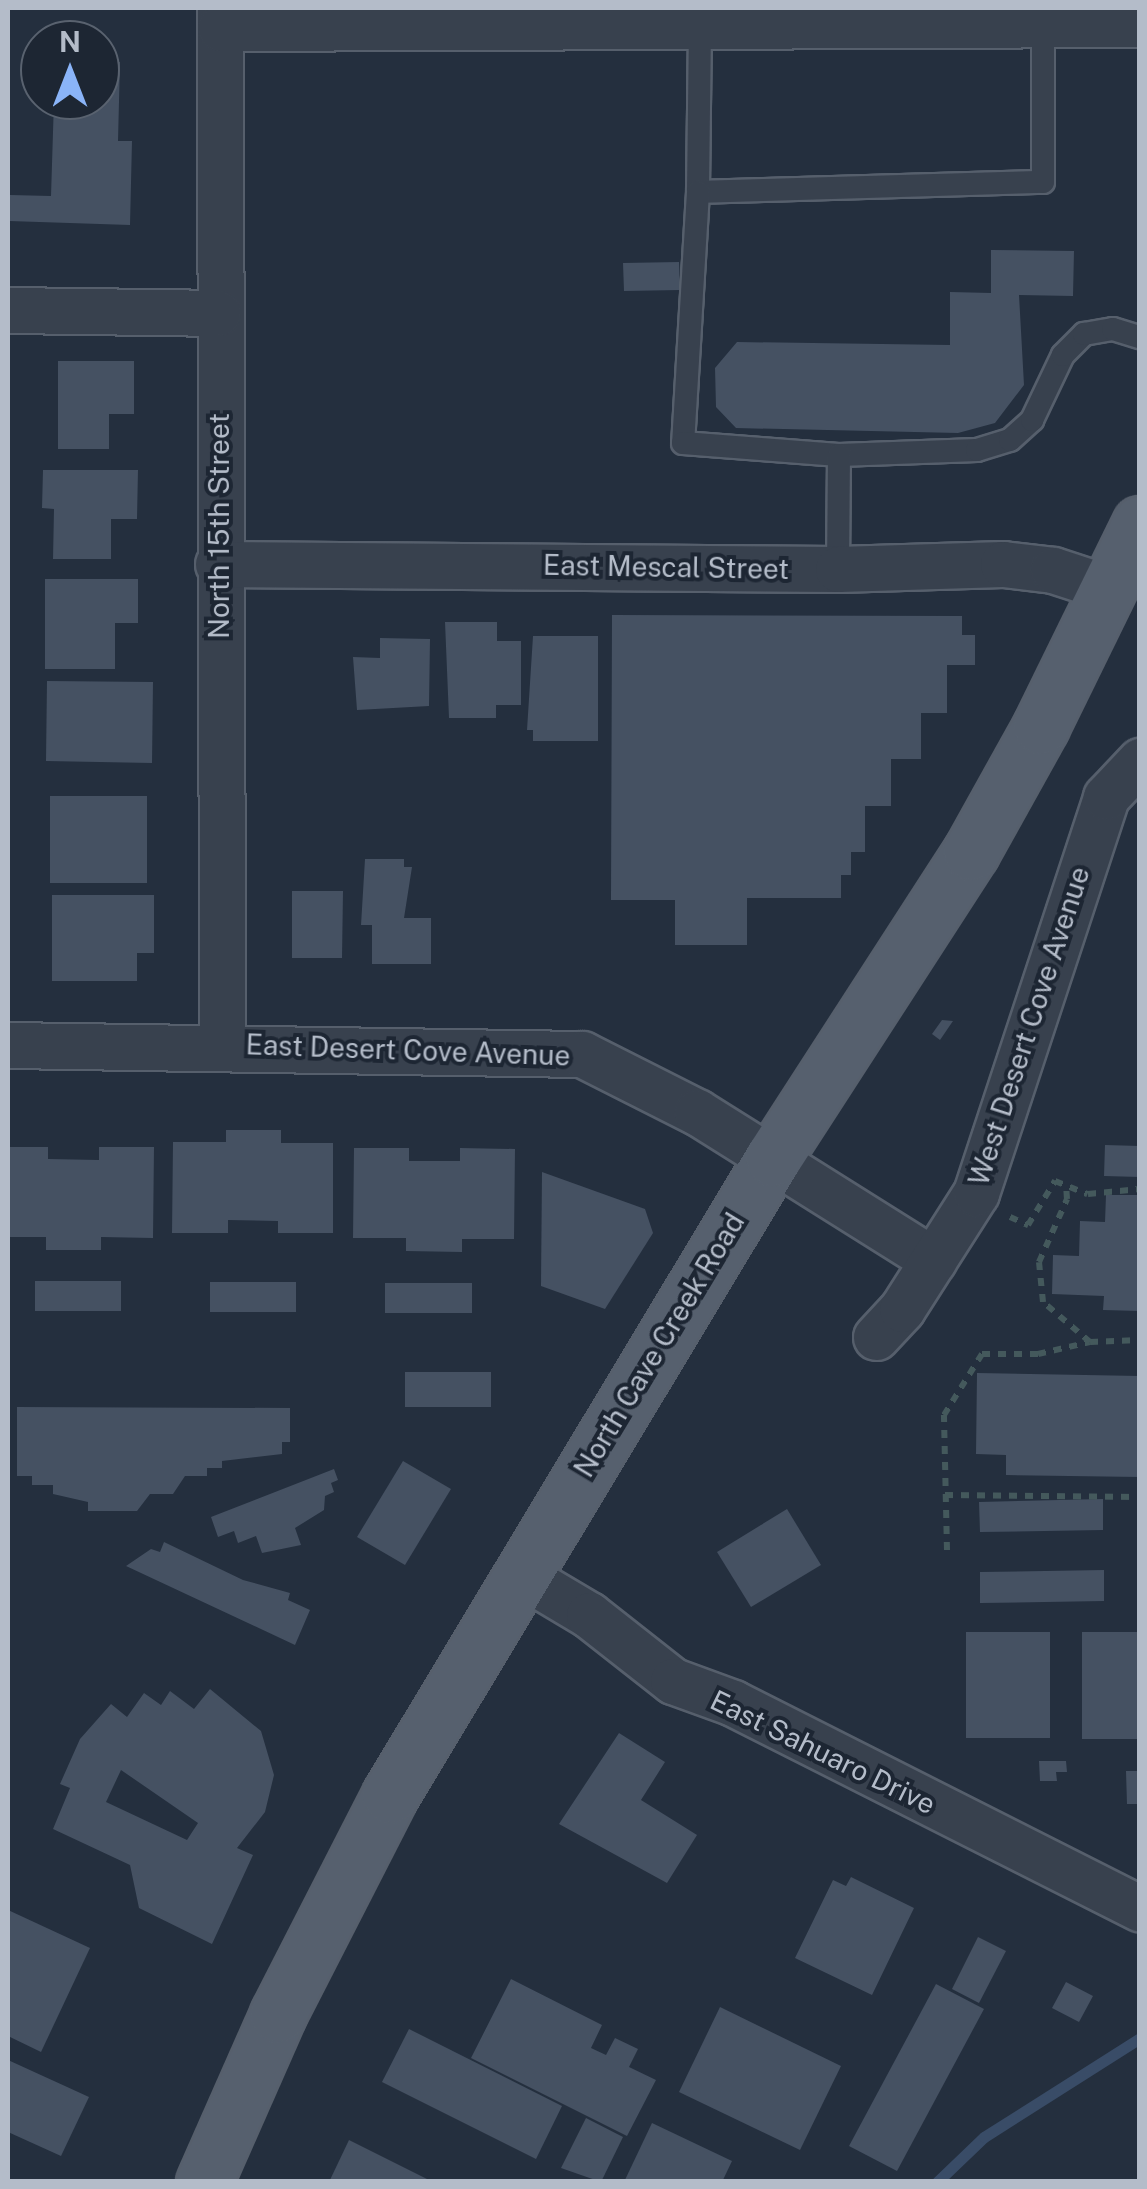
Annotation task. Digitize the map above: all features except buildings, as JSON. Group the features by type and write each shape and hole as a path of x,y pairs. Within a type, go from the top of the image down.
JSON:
{"main road":[{"name":"North Cave Creek Road","path":"204,2182 345,1880 520,1574 772,1158 971,852 1111,588 1140,524"}],"street":[{"path":"220,18 700,26 1140,24"},
{"name":"North 15th Street","path":"220,18 218,564 222,1045"},
{"path":"8,310 218,313"},
{"name":"East Mescal Street","path":"218,564 838,569 1003,564 1053,570 1111,588"},
{"name":"West Desert Cove Avenue","path":"876,1337 974,1197 1106,797 1140,761"},
{"name":"East Desert Cove Avenue","path":"8,1045 222,1045 582,1054 772,1158 933,1260"},
{"name":"East Sahuaro Drive","path":"520,1574 589,1615 673,1681 733,1703 1140,1909"}],"lane":[{"path":"698,192 1043,182 1043,24"},
{"path":"700,26 698,192 683,443 839,455 936,453 1010,440 1032,420 1063,356 1084,334 1113,329 1140,337"},
{"path":"838,569 839,455"}],"path":[{"path":"974,1197 1028,1225 1055,1181 1088,1194 1140,1188"},
{"path":"1066,1185 1067,1199 1039,1262 1043,1302 1090,1342"},
{"path":"947,1550 944,1414 982,1354 1038,1354 1090,1342 1140,1340"},
{"path":"945,1495 1140,1496"}],"waterway":[{"path":"937,2182 984,2137 1140,2038"}]}
